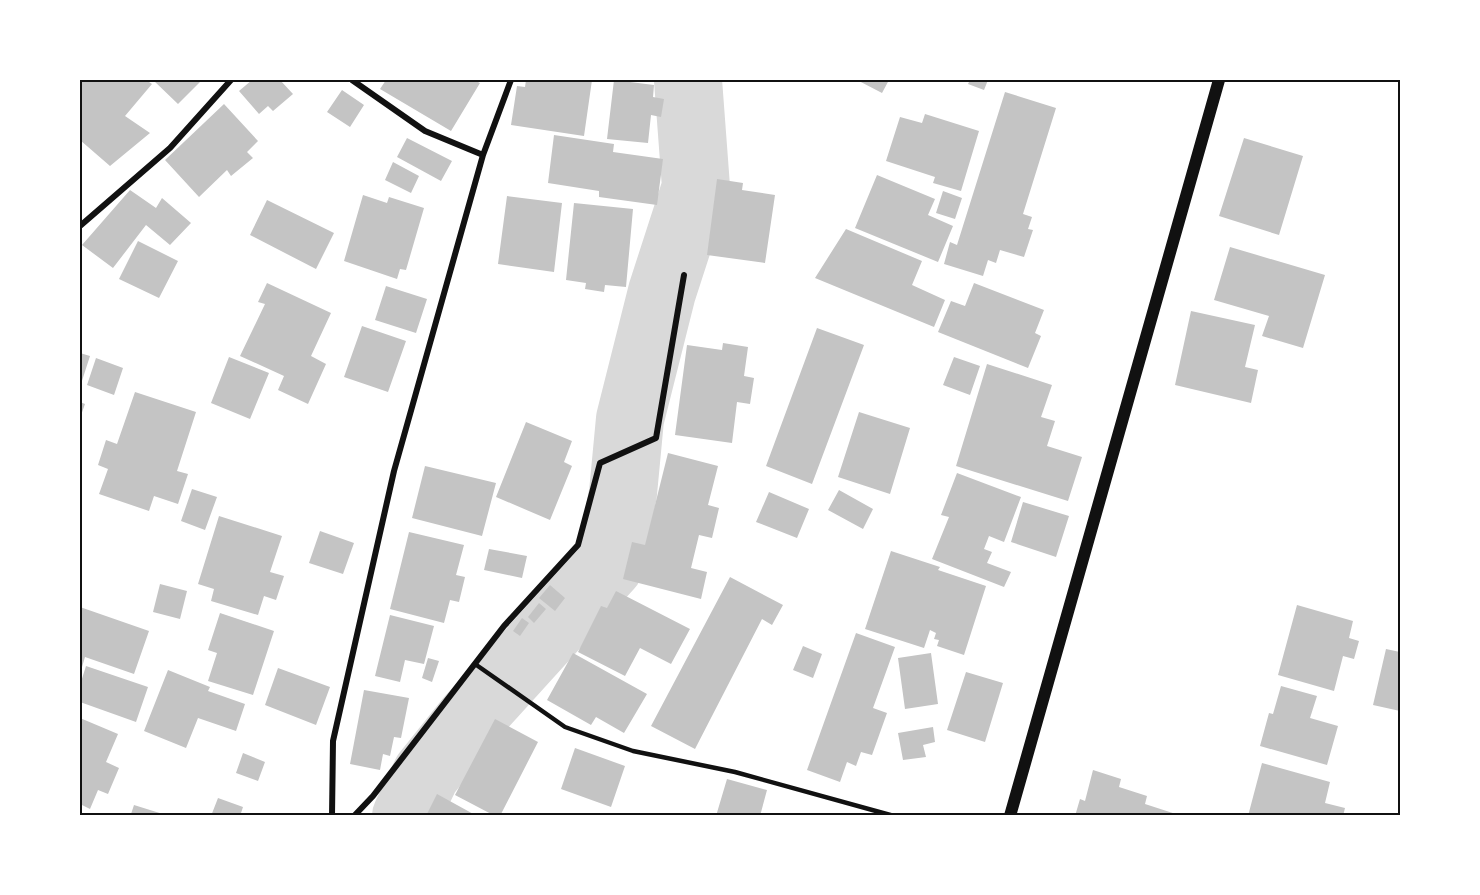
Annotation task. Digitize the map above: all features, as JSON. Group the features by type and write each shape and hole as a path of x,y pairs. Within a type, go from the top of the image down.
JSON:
{"main road":[{"path":"1010,816 1220,80"}],"street":[{"path":"80,226 170,148 231,80"},
{"path":"352,80 425,131 483,154"},
{"path":"332,816 333,741 394,471 483,154 511,80"},
{"path":"354,816 373,796 504,626 578,545 600,463 656,438 684,274"}],"lane":[{"path":"475,664 565,727 633,751 735,772 894,816"}],"building":[{"path":"80,80 146,80 152,84 125,116 150,133 110,166 80,140"},
{"path":"153,80 202,80 178,104"},
{"path":"252,80 280,80 293,94 273,111 268,106 259,114 239,91"},
{"path":"386,80 474,80 480,83 451,131 380,89"},
{"path":"526,80 592,80 584,136 511,125 517,86 525,87"},
{"path":"614,80 654,85 653,97 664,99 661,117 651,115 648,143 607,139"},
{"path":"857,80 889,80 882,93"},
{"path":"970,80 988,80 984,90 968,84"},
{"path":"342,90 364,105 350,127 327,112"},
{"path":"1005,92 1056,108 1023,214 1032,217 1028,229 1033,230 1024,257 1000,250 996,263 988,260 983,276 944,264 950,242 957,245"},
{"path":"224,104 258,141 247,152 253,158 231,176 227,170 199,197 165,160"},
{"path":"925,114 979,131 961,191 933,183 935,177 886,161 900,117 922,123"},
{"path":"554,135 614,144 613,152 663,159 657,205 599,197 599,191 548,183"},
{"path":"407,138 452,161 441,181 397,157"},
{"path":"1244,138 1303,156 1279,235 1219,216"},
{"path":"393,162 419,176 411,193 385,180"},
{"path":"877,175 935,199 928,215 953,226 938,262 855,228"},
{"path":"717,179 743,183 742,190 775,195 765,263 707,255"},
{"path":"130,190 156,208 162,198 191,223 170,245 146,225 113,268 82,245"},
{"path":"943,191 962,198 955,219 936,213"},
{"path":"363,195 387,203 389,197 424,208 406,270 400,269 397,279 344,261"},
{"path":"507,196 562,203 554,272 498,264"},
{"path":"267,200 334,233 316,269 250,235"},
{"path":"574,203 633,209 626,287 605,285 604,292 585,289 586,283 566,280"},
{"path":"846,229 922,261 912,285 945,300 934,327 815,278"},
{"path":"138,241 178,261 159,298 119,279"},
{"path":"1230,247 1325,275 1303,348 1262,336 1269,316 1214,300"},
{"path":"267,283 331,313 311,356 326,364 308,404 278,390 284,376 240,356 265,304 258,302"},
{"path":"974,283 1044,310 1035,333 1041,336 1028,368 938,332 951,301 965,306"},
{"path":"386,286 427,299 416,333 375,320"},
{"path":"1191,311 1255,325 1245,367 1258,370 1251,403 1175,385"},
{"path":"362,326 406,341 388,392 344,377"},
{"path":"817,328 864,345 812,484 766,466"},
{"path":"723,343 748,347 744,376 754,378 750,404 737,402 732,443 675,435 687,345 722,350"},
{"path":"80,353 90,356 80,387"},
{"path":"229,357 269,373 250,419 211,403"},
{"path":"954,357 980,366 970,395 943,385"},
{"path":"96,358 123,368 114,395 87,385"},
{"path":"987,364 1052,385 1041,417 1055,421 1047,446 1082,457 1068,501 956,466"},
{"path":"135,392 196,412 177,471 188,474 178,504 154,496 149,511 99,494 108,469 98,465 106,440 117,444"},
{"path":"80,402 85,404 80,418"},
{"path":"859,412 910,428 890,494 838,477"},
{"path":"526,422 572,441 564,462 572,466 550,520 496,497"},
{"path":"668,453 718,466 708,505 719,508 712,538 699,535 691,568 707,572 701,599 623,579 632,542 645,545"},
{"path":"425,466 496,483 482,536 412,518"},
{"path":"957,473 1021,497 1004,542 989,536 984,549 992,552 987,563 1011,572 1004,587 932,559 949,517 941,515"},
{"path":"192,489 217,497 205,530 181,521"},
{"path":"839,490 873,509 863,529 828,510"},
{"path":"769,492 809,509 797,538 756,522"},
{"path":"1023,502 1069,516 1056,557 1011,542"},
{"path":"219,516 282,536 270,572 284,576 276,600 264,596 258,615 211,601 214,589 198,584"},
{"path":"320,531 354,543 343,574 309,563"},
{"path":"409,532 464,545 456,575 465,577 459,602 450,600 444,623 390,609"},
{"path":"489,549 527,556 522,578 484,570"},
{"path":"891,551 940,567 938,570 986,586 964,655 937,646 939,640 934,639 936,633 930,630 924,648 865,629"},
{"path":"730,577 783,605 772,625 762,619 695,749 651,726"},
{"path":"160,584 187,591 180,619 153,612"},
{"path":"550,585 565,598 555,611 539,598"},
{"path":"616,591 690,629 671,664 640,648 625,676 578,652 601,606 607,608"},
{"path":"539,603 546,609 534,623 528,617"},
{"path":"1297,605 1353,621 1349,638 1359,641 1354,659 1343,656 1334,691 1278,675"},
{"path":"80,607 149,631 134,674 85,657 82,667 80,666"},
{"path":"220,613 274,631 253,695 208,681 217,653 208,650"},
{"path":"390,615 434,626 424,664 405,660 400,682 375,676"},
{"path":"522,618 529,623 520,636 513,631"},
{"path":"856,633 895,647 873,708 887,713 872,755 861,752 856,766 847,762 840,782 807,770"},
{"path":"803,646 822,654 813,678 793,670"},
{"path":"1386,649 1400,652 1400,711 1373,705"},
{"path":"573,653 647,694 624,733 596,717 591,725 547,700"},
{"path":"931,653 938,704 905,709 898,658"},
{"path":"428,658 439,661 432,682 422,678"},
{"path":"86,666 148,687 136,722 80,702 80,685"},
{"path":"278,668 330,687 316,725 265,705"},
{"path":"168,670 210,687 208,691 245,704 236,731 198,718 186,748 144,731"},
{"path":"966,672 1003,683 985,742 947,730"},
{"path":"1281,686 1317,696 1310,718 1338,726 1327,765 1260,746 1269,713 1273,714"},
{"path":"364,690 409,698 401,738 394,737 390,756 383,754 380,770 350,764"},
{"path":"80,718 118,734 106,762 119,768 108,794 98,790 90,809 80,804"},
{"path":"495,719 538,742 500,816 495,816 455,795"},
{"path":"933,727 935,742 923,745 926,757 903,760 898,733"},
{"path":"575,748 625,766 611,807 561,789"},
{"path":"243,753 265,762 258,781 236,773"},
{"path":"1262,763 1330,782 1325,803 1345,808 1343,816 1248,816"},
{"path":"1093,770 1121,779 1119,787 1147,796 1145,804 1182,816 1075,816 1080,799 1085,801"},
{"path":"727,779 767,790 760,816 716,816"},
{"path":"437,794 477,816 426,816"},
{"path":"218,798 243,807 240,816 211,816"},
{"path":"134,805 166,816 125,816 126,813 131,814"}],"waterway":[{"path":"406,816 426,774 470,719 609,566 623,493 630,419 662,292 696,187 688,80"}]}
